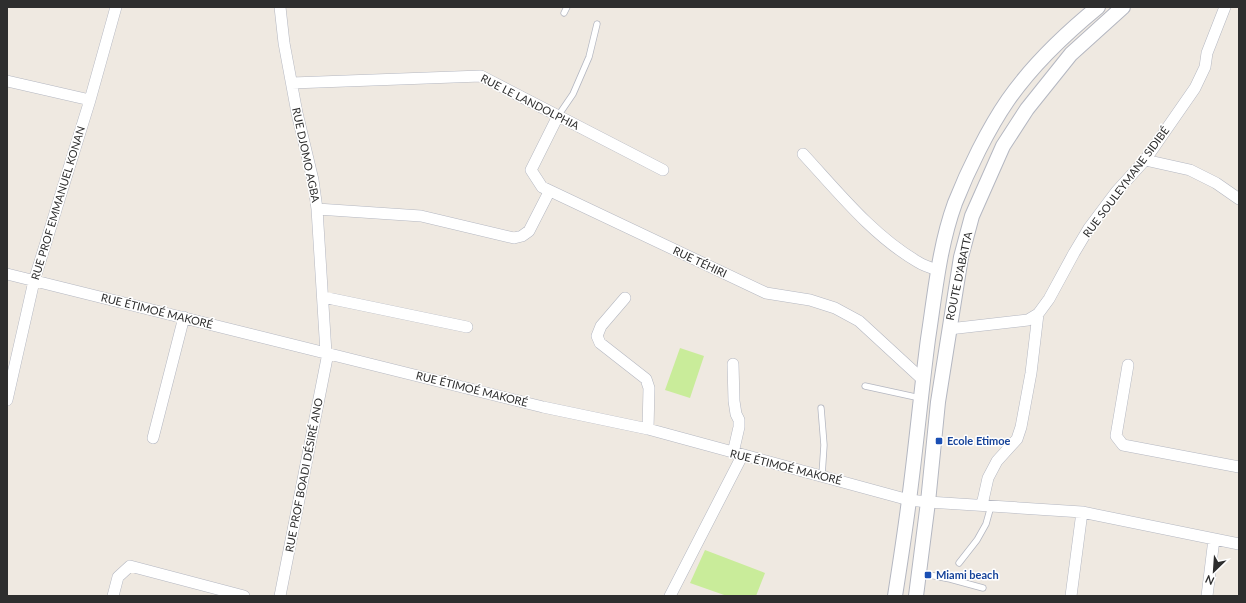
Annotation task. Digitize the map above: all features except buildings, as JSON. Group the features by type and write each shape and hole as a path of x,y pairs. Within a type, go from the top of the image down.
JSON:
{"street":[{"name":"RUE PROF EMMANUEL KONAN","path":"7,400 34,281 90,100 116,7"},
{"name":"RUE DJOMO AGBA","path":"280,7 297,113 313,180 317,209 327,353"},
{"name":"ROUTE D'ABATTA","path":"895,596 909,500 922,379 938,270 944,239 955,204 974,160 1008,100 1053,47 1074,26 1098,7"},
{"name":"ROUTE D'ABATTA","path":"916,596 928,502 938,402 961,257 972,216 1004,146 1027,108 1071,54 1123,7"},
{"name":"RUE SOULEYMANE SIDIBÉ","path":"1038,314 1049,299 1089,228 1116,192 1145,160 1195,88 1205,67 1207,53 1225,7"},
{"name":"RUE LE LANDOLPHIA","path":"292,83 481,76 663,170"},
{"path":"7,81 90,100"},
{"name":"RUE TÉHIRI","path":"558,116 531,170 542,187 549,192 766,293 810,300 835,308 859,321 922,379"},
{"path":"803,154 860,216 892,244 919,263 938,270"},
{"path":"1145,160 1190,170 1216,183 1239,199"},
{"path":"317,209 421,216 514,238 522,236 529,231 549,192"},
{"name":"RUE ÉTIMOÉ MAKORÉ","path":"7,274 543,407 648,429 822,475 909,500 1082,512 1239,544"},
{"path":"323,297 467,326"},
{"path":"625,298 602,326 597,336 600,343 646,379 649,388 648,429"},
{"path":"949,329 1028,320 1038,314"},
{"path":"986,505 988,478 997,461 1017,439 1021,427 1031,373 1038,314"},
{"path":"153,438 184,317"},
{"name":"RUE PROF BOADI DÉSIRÉ ANO","path":"280,596 327,353"},
{"path":"670,596 738,454 739,420 736,414 734,401 733,364"},
{"path":"1128,365 1116,436 1123,445 1238,465"},
{"path":"1071,596 1082,512"},
{"path":"1207,596 1214,539"},
{"path":"113,596 118,577 130,566 244,596"}],"lane":[{"path":"558,116 573,94 589,57 597,24"},
{"path":"865,386 920,398"},
{"path":"821,408 824,445 822,475"},
{"path":"959,563 974,545 986,524 986,505"},
{"path":"919,573 950,579 983,588"}],"green space":[{"path":"680,348 704,356 690,398 665,390"},
{"path":"705,550 765,573 756,596 727,596 690,583"}],"place":[{"name":"Ecole Etimoe","path":"939,441"},
{"name":"Miami beach","path":"928,575"}]}
